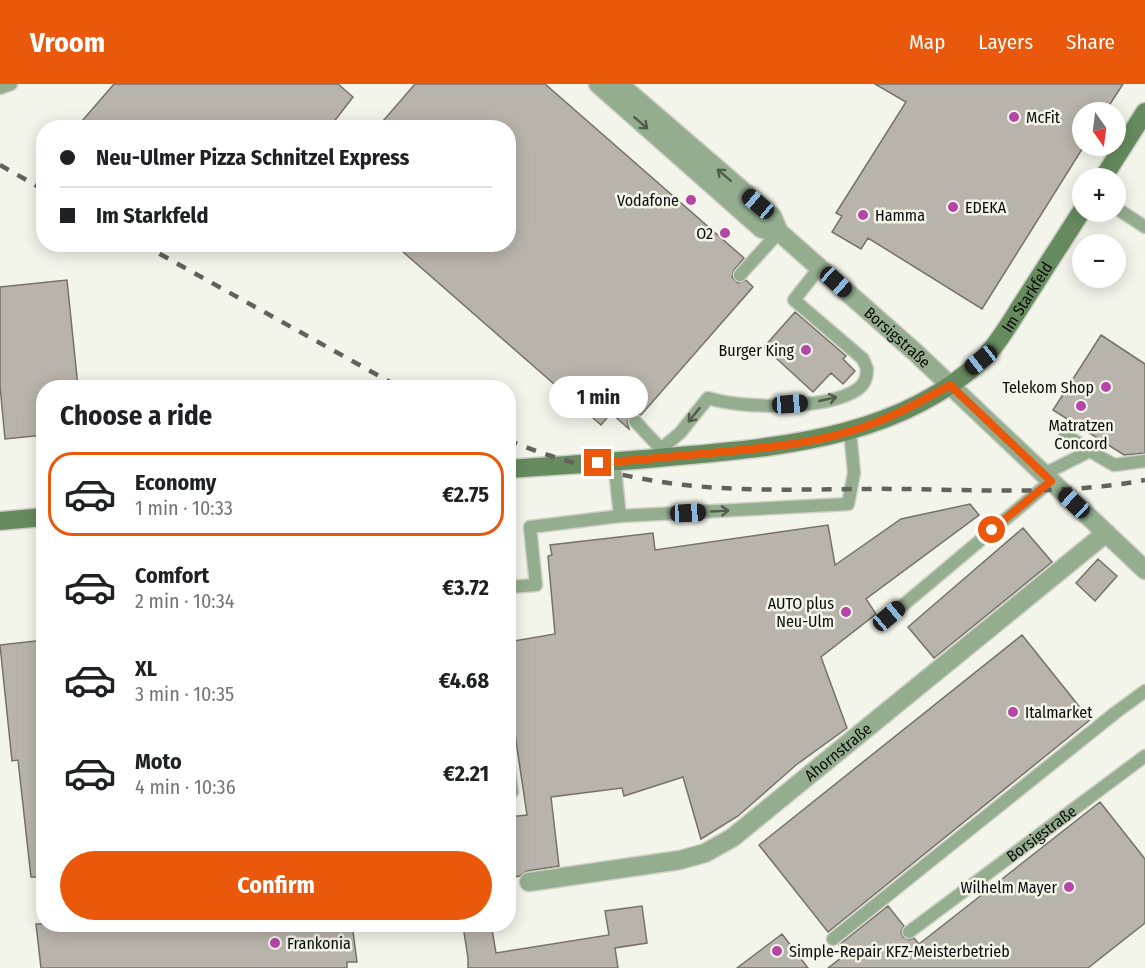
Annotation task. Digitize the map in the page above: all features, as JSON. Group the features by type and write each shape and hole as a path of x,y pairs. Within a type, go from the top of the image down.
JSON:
{"main road":[{"path":"1109,168 1145,112"},
{"name":"Im Starkfeld","path":"516,468 614,461 661,453 768,447 813,440 850,432 914,405 950,385 981,360 995,345 1075,222"},
{"path":"0,522 36,518"}],"street":[{"name":"Borsigstraße","path":"598,84 762,229 778,232 820,267 950,385 1145,570"},
{"name":"Borsigstraße","path":"619,84 772,216 778,232"},
{"name":"Ahornstraße","path":"529,882 646,866 705,853 732,838 861,729 1106,532"}],"lane":[{"path":"0,88 10,84"},
{"path":"1126,215 1145,227"},
{"path":"740,275 778,232"},
{"path":"635,421 661,453 708,398 743,405 813,402 857,390 863,384 867,369 863,359 794,300 820,267"},
{"path":"516,586 536,585 530,527 620,516 848,504 854,473 850,432"},
{"path":"1065,434 1114,465 1145,461"},
{"path":"889,616 1048,477 1090,451"},
{"path":"614,461 620,516"},
{"path":"833,939 1145,691"},
{"name":"Borsigstraße","path":"909,932 1145,756"}],"building":[{"path":"114,84 338,84 353,97 335,120 83,120"},
{"path":"415,84 545,84 744,258 734,270 732,277 738,283 746,280 753,287 641,415 634,413 629,415 627,422 629,429 611,413 601,425 403,252 516,252 516,120 384,120"},
{"path":"875,84 1123,84 1111,102 1072,102 1072,156 1078,156 982,309 868,238 861,249 832,232 842,216 836,213 906,102"},
{"path":"67,280 77,380 36,380 36,436 5,439 0,386 0,287"},
{"name":"Burger King","path":"795,312 846,356 843,359 855,371 843,384 831,373 813,392 764,347"},
{"name":"Telekom Shop","path":"1101,335 1145,364 1145,453 1124,455 1053,410"},
{"path":"970,504 979,515 866,599 876,614 821,657 847,728 796,765 738,816 701,839 683,777 624,796 622,788 551,797 559,866 527,871 516,877 516,816 527,815 516,741 516,641 555,634 548,556 552,555 550,545 653,533 655,550 828,525 835,565 901,519"},
{"path":"1023,528 1052,562 934,658 908,627"},
{"path":"1098,559 1117,576 1095,601 1076,583"},
{"path":"1022,635 1090,720 828,932 759,845"},
{"path":"36,641 36,877 31,877 18,760 12,761 0,645"},
{"name":"Wilhelm Mayer","path":"1100,802 1145,859 1145,923 1088,968 828,968 846,954 839,945 888,906 904,926 901,932 903,937 909,940 914,938 919,944"},
{"path":"642,906 647,943 615,948 618,968 468,968 464,932 492,932 496,953 609,935 605,911"},
{"path":"37,932 353,932 357,962 347,962 347,968 41,968"},
{"name":"Simple-Repair KFZ-Meisterbetrieb","path":"782,934 808,968 737,968"}],"railway":[{"path":"0,165 36,185"},
{"path":"156,252 386,380"},
{"path":"516,443 572,462 618,474 712,487 767,490 1055,490 1145,480"}],"place":[{"name":"McFit","path":"1014,117"},
{"name":"Vodafone","path":"691,200"},
{"name":"EDEKA","path":"953,207"},
{"name":"Hamma","path":"863,215"},
{"name":"O2","path":"725,233"},
{"name":"Burger King","path":"806,350"},
{"name":"Telekom Shop","path":"1106,387"},
{"name":"Matratzen Concord","path":"1081,406"},
{"name":"AUTO plus Neu-Ulm","path":"846,612"},
{"name":"Italmarket","path":"1013,712"},
{"name":"Wilhelm Mayer","path":"1069,887"},
{"name":"Frankonia","path":"275,943"},
{"name":"Simple-Repair KFZ-Meisterbetrieb","path":"777,951"}],"route":[{"path":"598,463 768,447 850,432 923,400 950,385 1051,481 992,530"}]}
